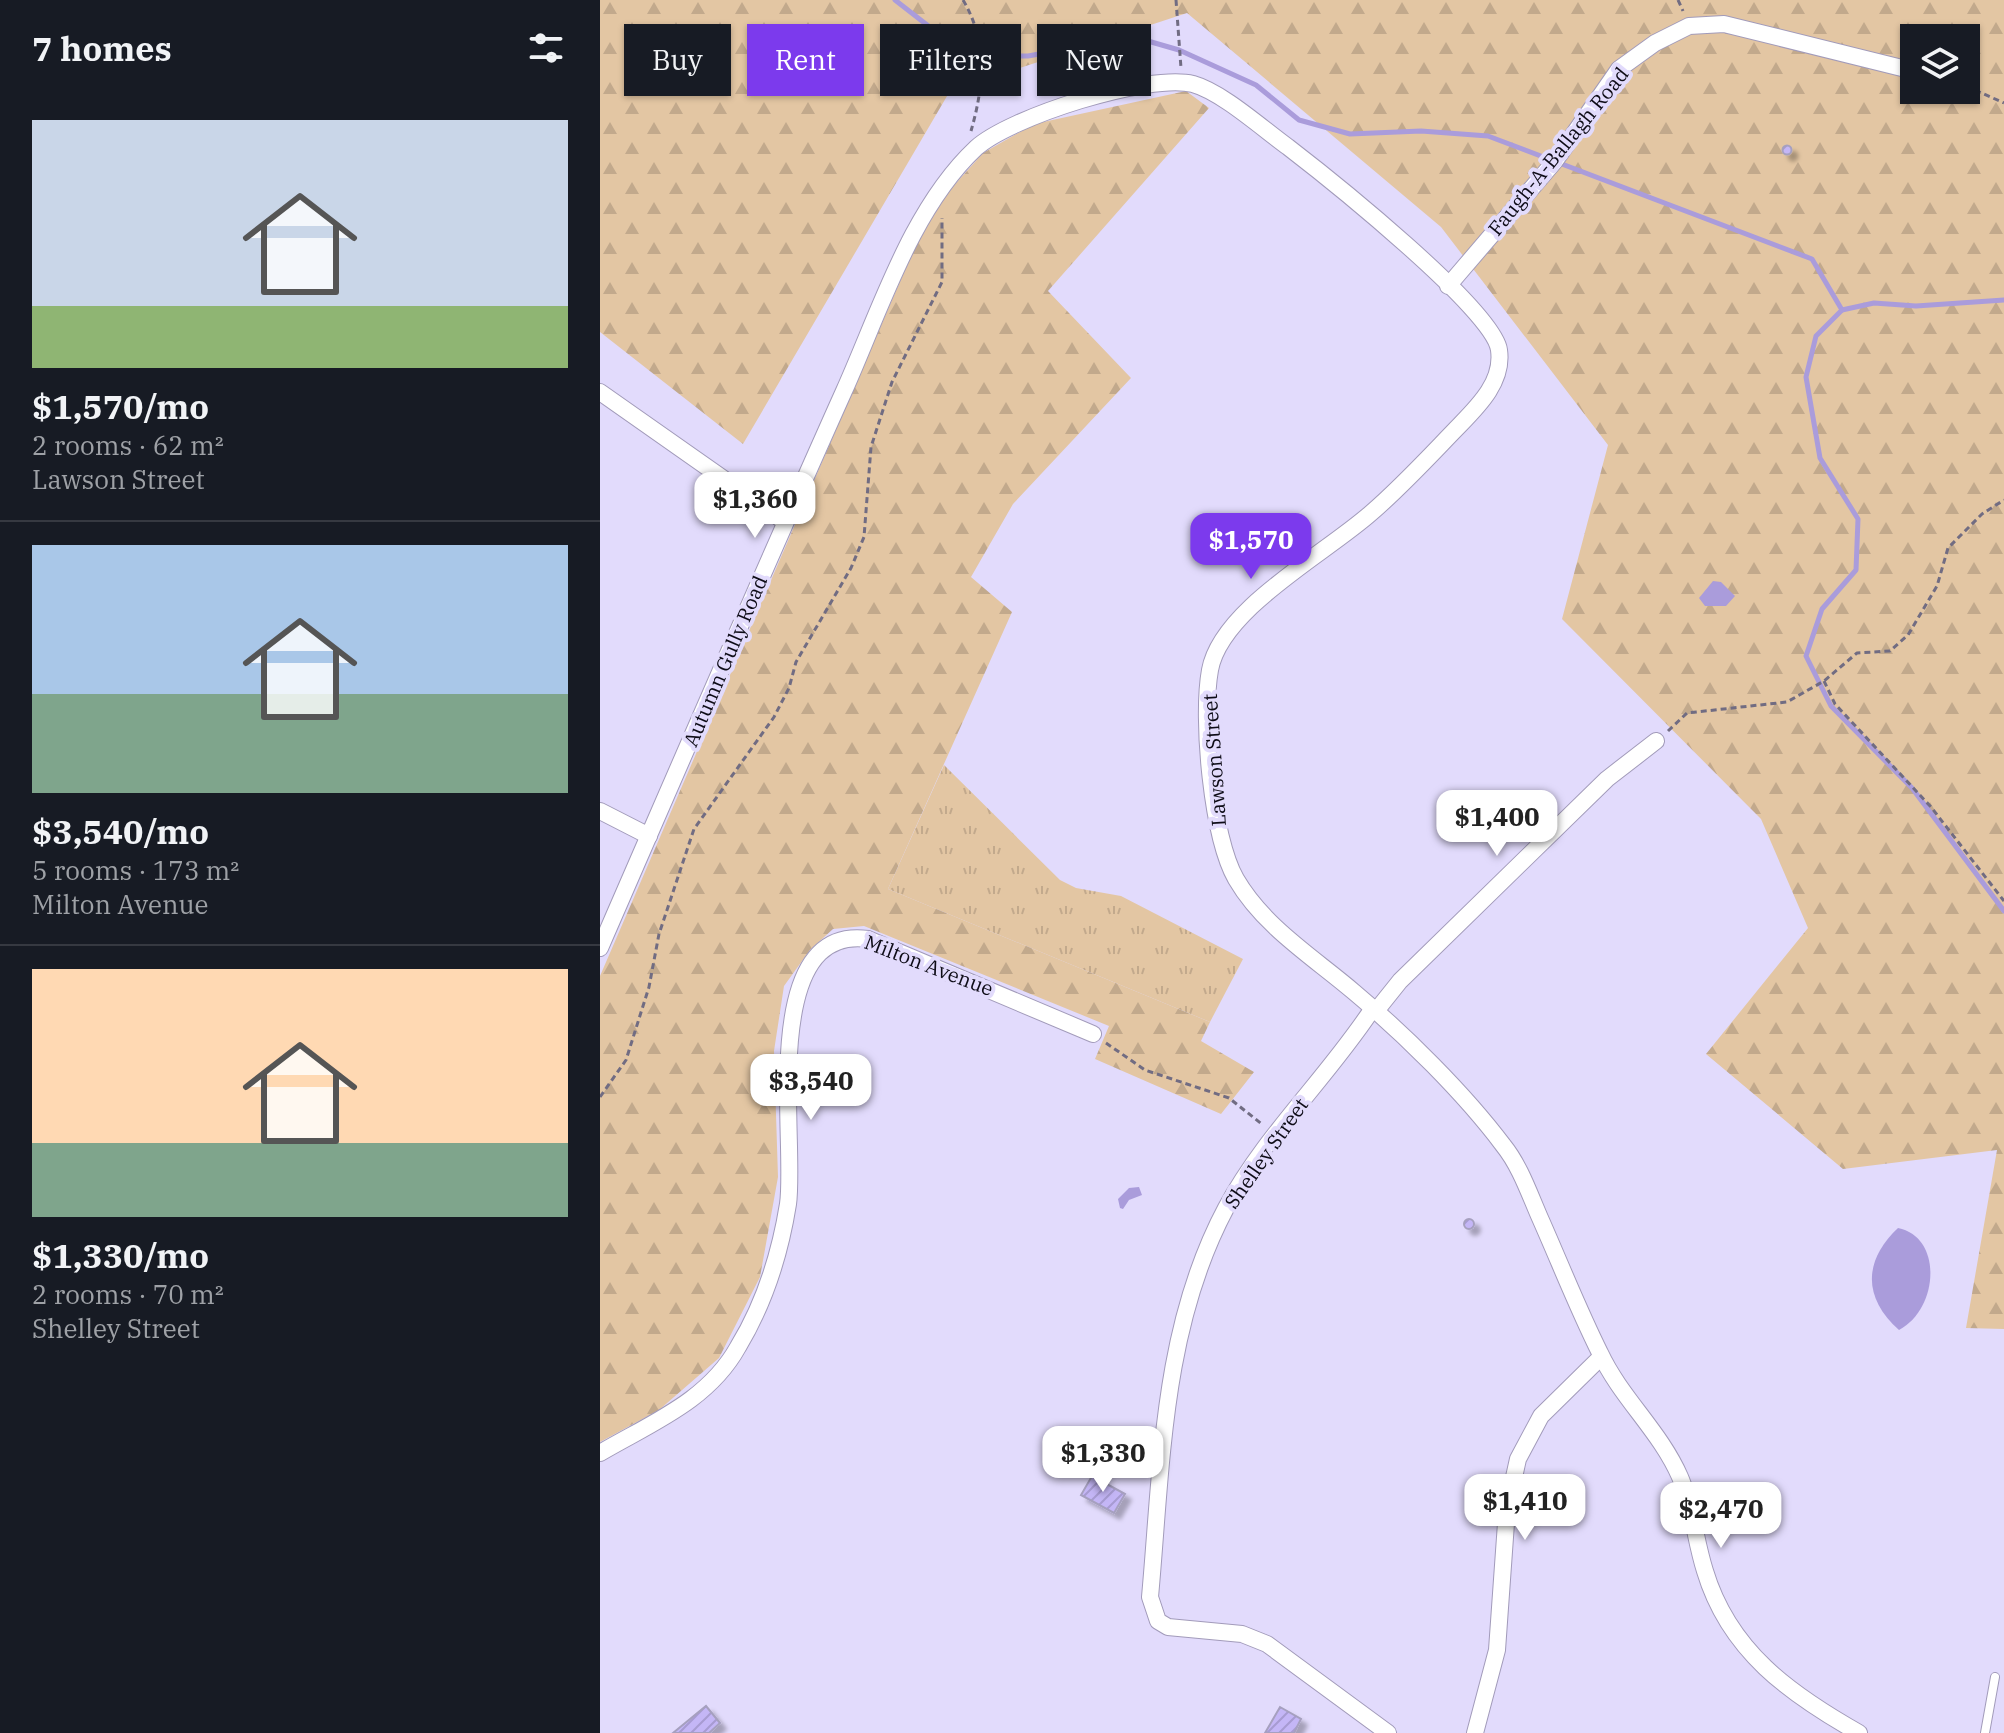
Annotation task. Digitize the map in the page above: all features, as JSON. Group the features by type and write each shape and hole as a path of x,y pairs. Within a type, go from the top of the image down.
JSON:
{"street":[{"name":"Faugh-A-Ballagh Road","path":"1448,286 1555,161 1619,69 1655,43 1689,26 1724,24 1900,68"},
{"name":"Autumn Gully Road","path":"600,948 785,522 930,200 984,141 1020,119 1099,96 1182,83"},
{"name":"Lawson Street","path":"1182,83 1206,90 1252,120 1317,170 1482,316 1496,338 1500,359 1488,392 1374,511 1237,619 1224,633 1210,669 1208,706 1215,815 1224,854 1233,873 1270,922 1374,1010 1511,1155 1601,1357 1673,1461 1691,1505 1704,1569 1733,1632 1779,1683 1859,1733"},
{"path":"600,392 785,522"},
{"name":"Shelley Street","path":"1388,1733 1267,1644 1242,1634 1179,1631 1158,1621 1152,1611 1150,1597 1170,1379 1189,1293 1226,1207 1277,1134 1374,1010 1607,779 1656,741"},
{"path":"600,811 649,836"},
{"name":"Milton Avenue","path":"600,1453 697,1395 726,1366 747,1331 771,1276 788,1202 792,1160 789,1028 793,1001 808,971 829,948 842,939 856,937 879,942 1093,1034"},
{"path":"1475,1733 1497,1650 1507,1509 1518,1459 1549,1407 1601,1357"}],"lane":[{"path":"1985,1733 1995,1677"}],"path":[{"path":"963,0 982,46 981,97 969,137"},
{"path":"1176,0 1182,83"},
{"path":"1980,92 2004,103"},
{"path":"600,1097 626,1060 649,987 659,934 694,829 774,717 789,688 796,662 851,568 864,537 871,447 892,382 942,282 943,212"},
{"path":"1656,741 1687,713 1787,702 1817,686 1857,653 1890,651 1908,635 1937,586 1948,548 1982,514 2004,500"},
{"path":"1824,681 1835,704 1931,807 2004,901"},
{"path":"1093,1034 1145,1070 1229,1098 1277,1134"}],"green space":[{"path":"600,0 2004,0 2004,1329 1966,1328 1997,1150 1843,1169 1706,1054 1808,928 1761,819 1562,619 1608,445 1441,227 1187,13 1151,25 1037,24 1037,62 1021,68 1021,24 880,24 880,96 947,96 743,444 600,332"},
{"path":"1186,91 1209,108 1048,291 1131,378 1013,504 971,577 1012,612 888,889 1210,1022 1201,1041 1254,1072 1221,1114 1095,1059 1109,1026 864,926 833,929 810,950 784,986 774,1051 778,1177 760,1277 719,1358 659,1410 600,1442 600,976 930,212 983,153 1034,124"},
{"path":"944,765 1060,880 1076,888 1121,896 1243,959 1210,1022 888,889"}],"shaded area":[{"path":"1713,581 1721,582 1735,596 1726,606 1705,606 1699,598"},
{"path":"1139,1187 1142,1195 1120,1208 1118,1199 1129,1188"},
{"path":"1898,1228 1913,1234 1923,1245 1929,1259 1930,1274 1922,1306 1912,1320 1899,1330 1879,1305 1872,1279 1878,1253"}],"building":[{"path":"1787,146 1791,150 1787,154 1783,150"},
{"path":"1469,1219 1474,1224 1469,1229 1464,1224"},
{"path":"1092,1476 1125,1494 1114,1513 1081,1495"},
{"path":"706,1706 720,1723 709,1733 673,1733"},
{"path":"1280,1707 1301,1719 1294,1733 1265,1733"}],"waterway":[{"path":"895,0 967,56 1028,56 1134,37 1179,50 1256,85 1299,120 1350,134 1421,131 1488,136 1812,259 1842,310"},
{"path":"2004,300 1916,306 1874,303 1842,310 1816,336 1806,377 1820,458 1858,519 1856,570 1822,609 1806,656 1831,706 1912,788 2004,911"}]}
